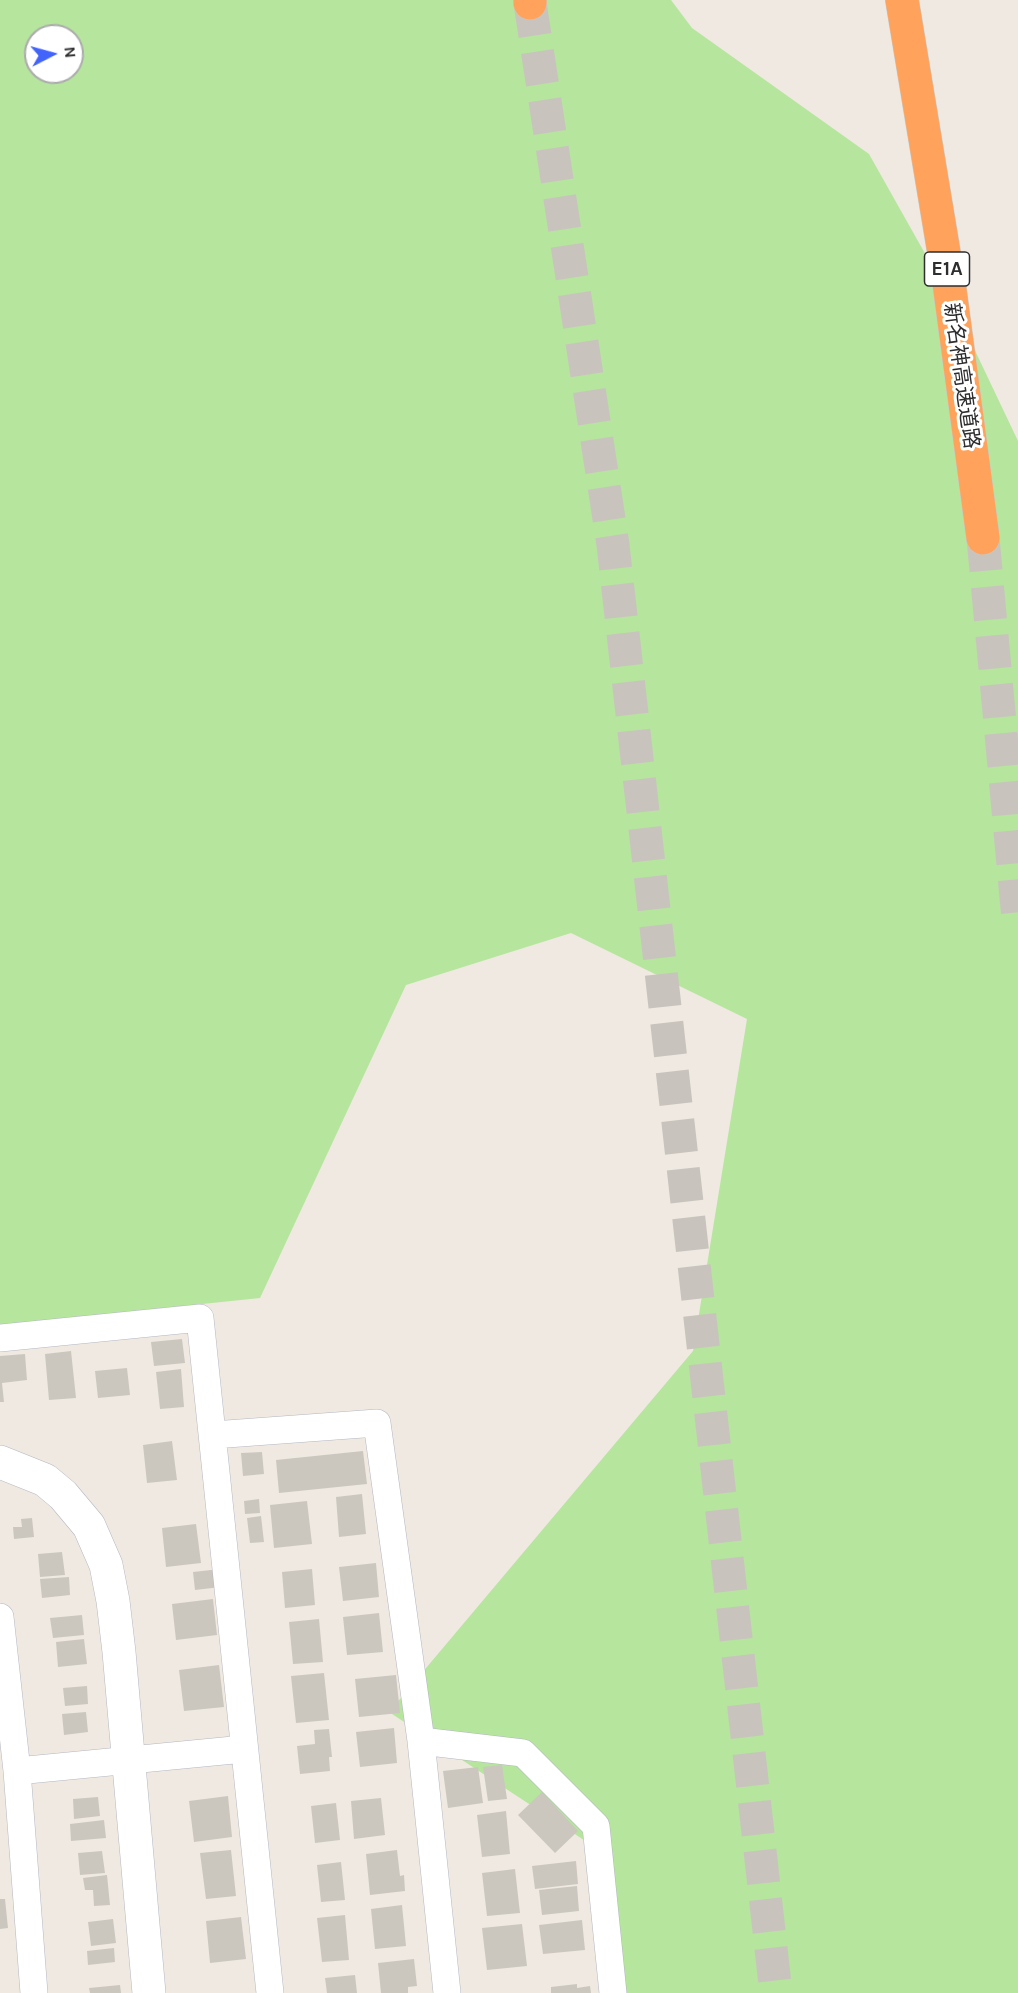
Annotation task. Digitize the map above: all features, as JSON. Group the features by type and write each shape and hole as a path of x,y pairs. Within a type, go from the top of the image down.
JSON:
{"highway":[{"name":"新名神高速道路","path":"902,0 949,283 983,538"}],"street":[{"path":"0,1338 200,1318 270,1993"},
{"path":"213,1435 377,1423 420,1741 447,1993"},
{"path":"0,1462 45,1480 63,1495 89,1526 106,1565 119,1652 148,1993"},
{"path":"0,1617 17,1771 34,1993"},
{"path":"420,1741 523,1753 596,1826 613,1993"},
{"path":"17,1771 244,1749"}],"green space":[{"path":"0,0 671,0 692,28 869,154 950,298 1018,441 1018,1993 615,1993 590,1844 389,1712 693,1351 747,1019 571,933 406,985 260,1298 0,1325"}],"building":[{"path":"182,1339 185,1363 154,1366 151,1342"},
{"path":"71,1351 76,1398 49,1400 45,1354"},
{"path":"25,1354 27,1380 2,1383 4,1402 0,1402 0,1356"},
{"path":"127,1368 130,1395 98,1398 95,1371"},
{"path":"181,1369 184,1407 160,1409 156,1372"},
{"path":"172,1441 177,1480 147,1483 143,1445"},
{"path":"363,1451 367,1484 279,1493 276,1460"},
{"path":"262,1452 264,1474 243,1476 241,1453"},
{"path":"362,1494 366,1534 339,1537 336,1497"},
{"path":"259,1499 260,1513 245,1514 244,1501"},
{"path":"307,1501 312,1544 274,1548 270,1505"},
{"path":"261,1516 264,1542 250,1543 247,1518"},
{"path":"32,1518 34,1537 14,1539 13,1527 22,1527 21,1519"},
{"path":"196,1524 201,1563 166,1567 162,1528"},
{"path":"62,1552 65,1575 40,1577 38,1554"},
{"path":"376,1563 379,1597 343,1601 339,1567"},
{"path":"220,1569 221,1587 195,1590 193,1572"},
{"path":"312,1569 315,1605 285,1608 282,1572"},
{"path":"69,1577 70,1595 42,1598 40,1579"},
{"path":"213,1599 217,1635 176,1640 172,1604"},
{"path":"379,1613 383,1652 347,1655 343,1617"},
{"path":"82,1615 84,1635 53,1638 50,1618"},
{"path":"319,1619 323,1662 293,1664 289,1622"},
{"path":"84,1639 87,1664 58,1667 56,1642"},
{"path":"219,1665 224,1707 184,1711 179,1670"},
{"path":"324,1673 329,1720 296,1723 291,1676"},
{"path":"396,1675 400,1713 359,1717 355,1679"},
{"path":"87,1686 88,1704 65,1706 63,1688"},
{"path":"86,1712 88,1732 64,1735 62,1714"},
{"path":"394,1728 397,1763 360,1767 356,1732"},
{"path":"329,1729 332,1757 329,1757 330,1771 300,1774 297,1746 315,1744 314,1730"},
{"path":"502,1765 507,1799 488,1801 483,1767"},
{"path":"478,1767 483,1803 448,1808 443,1771"},
{"path":"542,1792 578,1831 555,1853 518,1815"},
{"path":"228,1796 232,1837 194,1842 189,1801"},
{"path":"98,1797 100,1816 74,1819 73,1799"},
{"path":"381,1798 385,1835 354,1839 351,1801"},
{"path":"336,1803 340,1840 315,1843 311,1806"},
{"path":"506,1811 510,1854 482,1857 477,1815"},
{"path":"104,1820 106,1838 71,1841 70,1824"},
{"path":"231,1850 236,1896 206,1899 200,1853"},
{"path":"397,1850 400,1876 404,1875 405,1891 370,1895 366,1854"},
{"path":"102,1851 105,1873 80,1875 78,1853"},
{"path":"576,1861 578,1884 535,1889 532,1866"},
{"path":"341,1862 345,1900 321,1902 317,1865"},
{"path":"515,1869 520,1913 487,1916 482,1873"},
{"path":"107,1875 110,1905 94,1906 93,1890 85,1890 83,1878"},
{"path":"577,1886 579,1911 542,1915 539,1890"},
{"path":"0,1899 5,1899 8,1928 0,1929"},
{"path":"402,1905 406,1946 375,1949 371,1909"},
{"path":"345,1915 349,1960 322,1962 317,1918"},
{"path":"241,1917 246,1959 210,1963 206,1921"},
{"path":"113,1919 116,1943 91,1946 88,1922"},
{"path":"582,1920 585,1950 543,1954 539,1925"},
{"path":"522,1924 527,1966 487,1970 482,1928"},
{"path":"114,1948 115,1962 88,1965 87,1951"},
{"path":"414,1959 417,1986 408,1987 408,1993 381,1993 378,1963"},
{"path":"355,1975 357,1993 327,1993 325,1978"},
{"path":"577,1984 577,1988 590,1986 591,1993 551,1993 551,1987"},
{"path":"120,1985 121,1993 90,1993 89,1988"}],"tunnel":[{"path":"530,3 613,545 776,1993"},
{"path":"983,538 1018,919"}]}
